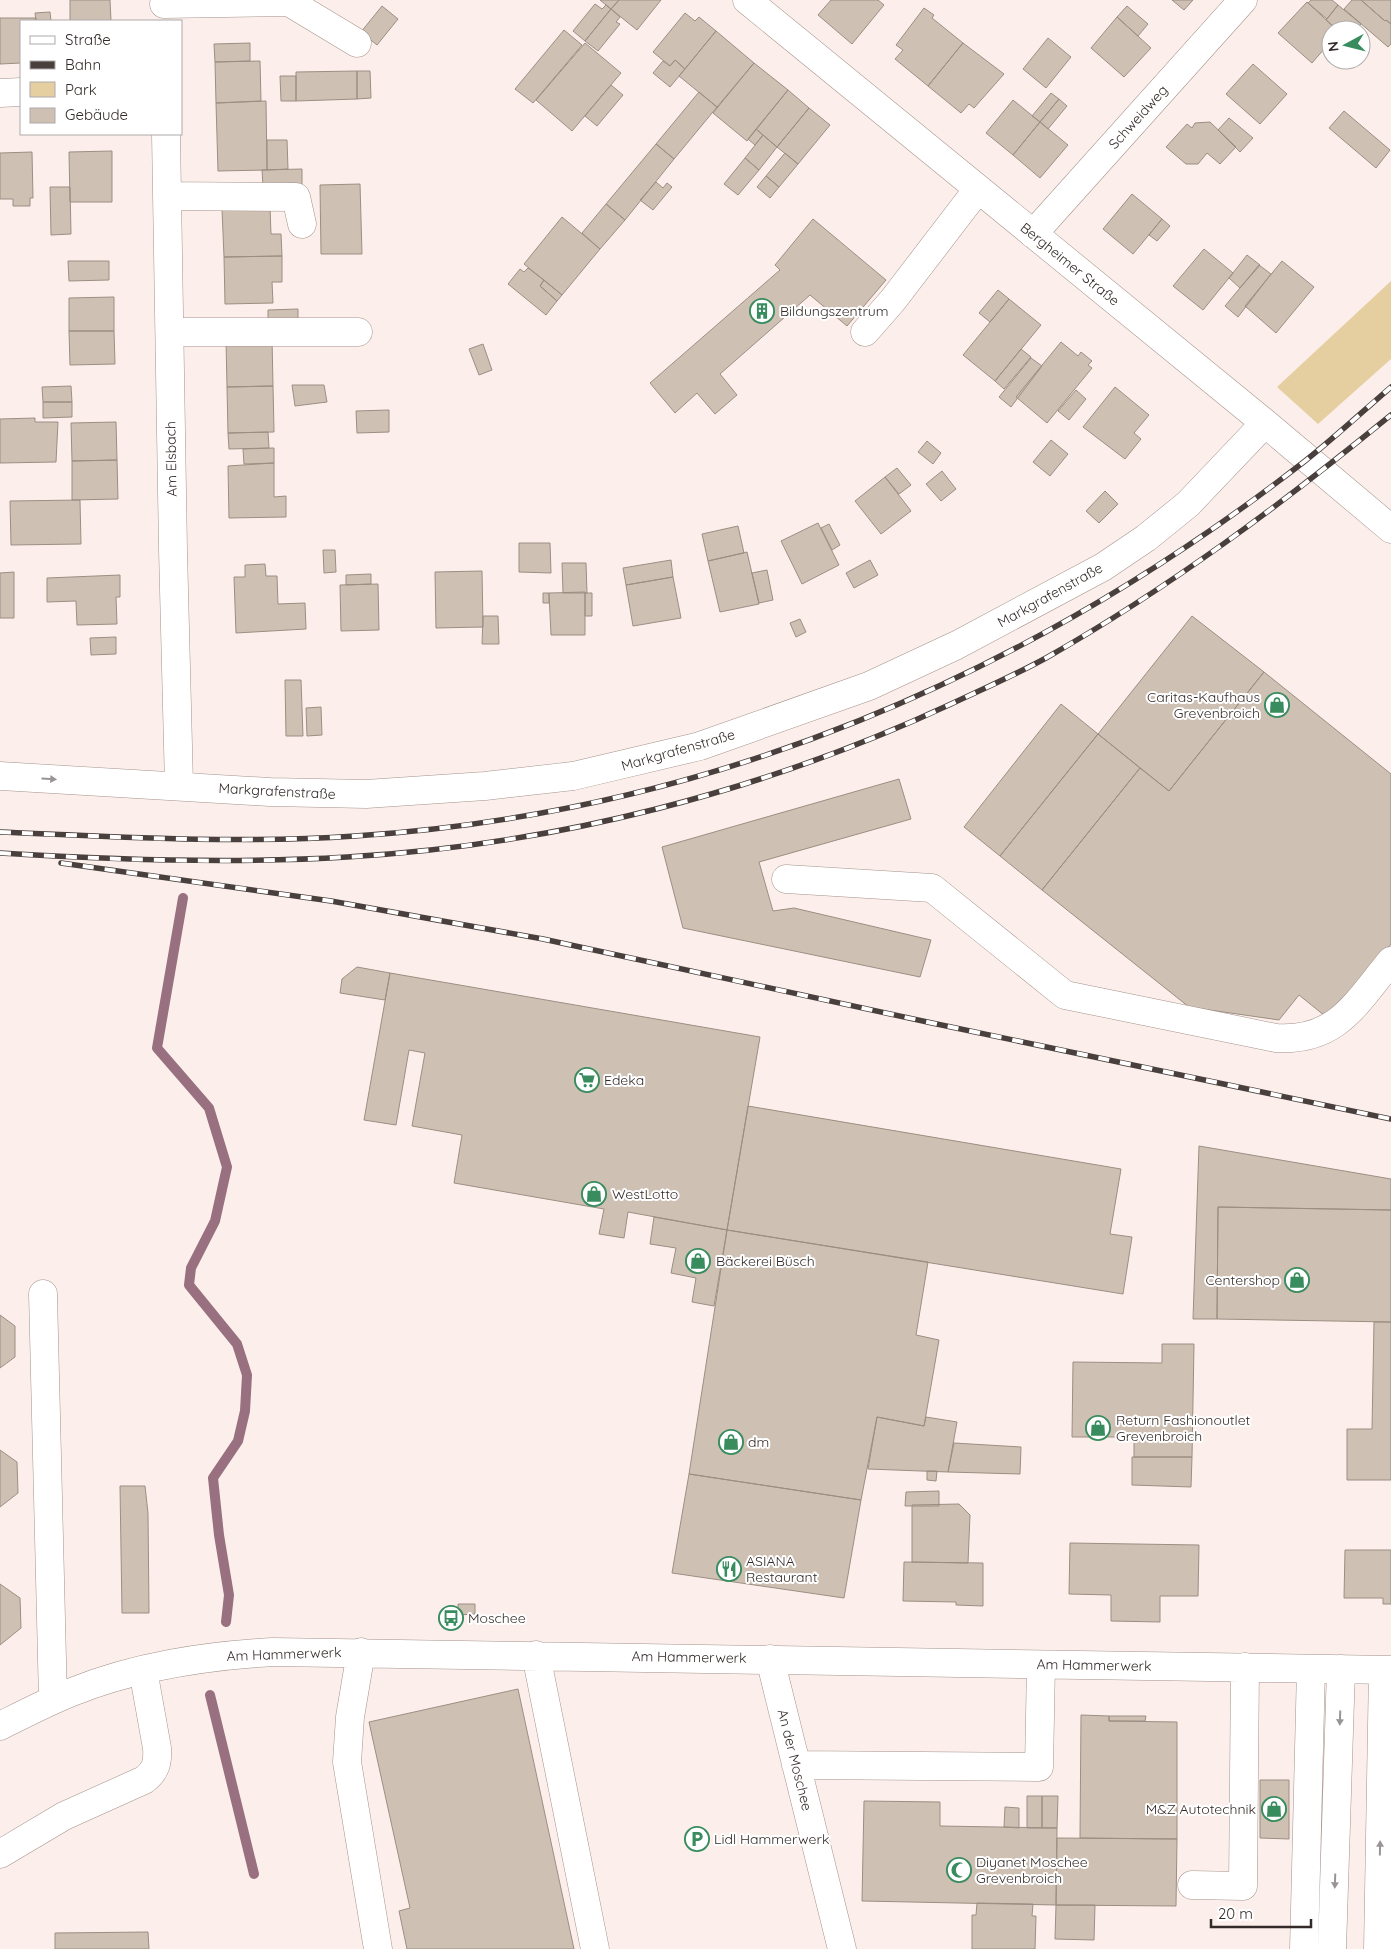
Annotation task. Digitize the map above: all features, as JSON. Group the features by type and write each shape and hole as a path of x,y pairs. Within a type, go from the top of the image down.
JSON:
{"street":[{"name":"Bergheimer Straße","path":"747,0 1265,423 1391,529"},
{"name":"Schweidweg","path":"1033,234 1243,0"},
{"path":"164,8 289,2 357,43"},
{"path":"0,93 20,92"},
{"name":"Am Elsbach","path":"166,135 179,785"},
{"path":"865,332 893,300 978,189"},
{"path":"167,196 296,197 302,224"},
{"path":"170,332 358,332"},
{"name":"Markgrafenstraße","path":"0,776 179,785 240,791 334,794 447,789 573,776 700,746 869,686 972,637 1103,566 1146,538 1181,510 1265,423"},
{"path":"786,879 932,888 1065,995 1276,1038 1309,1036 1336,1024 1391,961"},
{"path":"43,1294 53,1700"},
{"path":"361,1652 350,1717 347,1762 370,1912 378,1949"},
{"name":"Am Hammerwerk","path":"0,1726 53,1700 98,1683 143,1670 193,1659 242,1654 361,1652 1387,1670"},
{"path":"536,1655 595,1949"},
{"name":"An der Moschee","path":"770,1659 842,1949"},
{"path":"796,1764 1039,1767 1041,1665"},
{"path":"1192,1885 1243,1886 1245,1668"},
{"path":"1304,1949 1310,1669"},
{"path":"1334,1942 1341,1669"},
{"path":"0,1854 58,1819 140,1782 154,1771 158,1757 143,1670"},
{"path":"1378,1949 1387,1755 1387,1670"}],"green space":[{"path":"1391,281 1391,359 1318,424 1277,387"}],"building":[{"path":"70,0 110,0 111,20 70,20"},
{"path":"600,0 619,0 611,9"},
{"path":"619,0 661,0 637,30 611,9"},
{"path":"831,0 878,0 884,5 852,44 818,15"},
{"path":"1172,0 1193,0 1184,10"},
{"path":"1311,0 1332,0 1338,5 1327,19 1308,3"},
{"path":"1352,0 1361,0 1391,24 1391,44 1388,47 1371,32 1371,20 1357,20 1344,9"},
{"path":"1361,0 1391,0 1391,24 1385,21"},
{"path":"1307,2 1326,20 1321,20 1321,53 1312,63 1278,33"},
{"path":"595,4 602,9 606,5 611,9 585,41 573,31"},
{"path":"1338,5 1356,20 1326,20"},
{"path":"382,6 398,19 377,45 361,32"},
{"path":"1127,6 1148,24 1138,36 1117,17"},
{"path":"924,8 934,15 932,18 963,43 928,86 895,59 903,50 896,45"},
{"path":"611,9 620,17 616,22 620,24 598,51 585,41"},
{"path":"50,12 51,20 36,20 35,13"},
{"path":"685,13 695,21 699,17 716,31 685,69 675,60 670,66 653,52"},
{"path":"1117,17 1151,48 1124,77 1091,48"},
{"path":"0,18 36,18 36,20 20,20 20,63 0,64"},
{"path":"564,30 582,45 533,103 515,89"},
{"path":"716,31 754,63 717,107 679,76"},
{"path":"1048,38 1071,57 1046,88 1023,69"},
{"path":"250,43 250,61 215,62 214,44"},
{"path":"585,43 621,73 572,131 536,100"},
{"path":"963,43 1004,74 974,108 969,104 961,113 928,86"},
{"path":"675,60 685,69 670,87 653,73 663,61 670,66"},
{"path":"260,61 261,101 216,103 215,62"},
{"path":"754,63 788,90 747,141 713,113"},
{"path":"1253,64 1287,94 1260,124 1226,94"},
{"path":"357,71 370,71 371,98 357,99"},
{"path":"357,71 357,99 296,101 296,72"},
{"path":"280,76 296,76 296,101 281,101"},
{"path":"611,85 623,95 597,126 585,116"},
{"path":"788,90 809,108 777,147 756,129"},
{"path":"699,92 717,107 674,159 656,144"},
{"path":"1051,93 1059,99 1040,122 1032,116"},
{"path":"1059,99 1067,106 1048,129 1040,122"},
{"path":"1013,100 1040,122 1013,155 986,133"},
{"path":"266,101 267,170 218,171 216,103"},
{"path":"809,108 830,125 798,164 777,147"},
{"path":"1344,111 1390,150 1376,168 1329,128"},
{"path":"1229,118 1253,138 1240,152 1218,130"},
{"path":"1040,122 1068,145 1040,178 1013,155"},
{"path":"1210,122 1236,147 1220,164 1207,153 1198,164 1186,164 1166,147 1187,124 1192,128 1195,123"},
{"path":"756,129 763,135 755,145 748,139"},
{"path":"763,135 777,147 759,170 745,158"},
{"path":"267,140 287,140 288,169 267,170"},
{"path":"656,144 674,159 625,220 606,204"},
{"path":"112,151 112,202 70,202 69,152"},
{"path":"32,152 33,198 30,198 30,206 13,206 13,199 0,199 0,153"},
{"path":"785,153 798,164 779,187 766,176"},
{"path":"745,158 759,170 738,195 724,184"},
{"path":"302,169 302,185 263,186 262,170"},
{"path":"766,176 779,187 770,198 757,187"},
{"path":"656,182 663,188 667,183 672,187 653,210 640,200"},
{"path":"360,184 362,254 321,254 320,185"},
{"path":"50,187 70,187 71,234 51,235"},
{"path":"1132,194 1162,219 1133,254 1103,229"},
{"path":"606,204 625,220 600,249 582,233"},
{"path":"270,207 271,234 281,234 282,256 224,257 222,209"},
{"path":"562,217 600,249 562,295 524,264"},
{"name":"Bildungszentrum","path":"813,219 886,280 847,326 810,295 720,374 737,395 715,414 697,393 675,413 650,383 780,270 775,265"},
{"path":"1162,219 1170,226 1157,241 1149,235"},
{"path":"1204,249 1233,273 1203,310 1173,286"},
{"path":"1247,255 1260,265 1240,288 1229,278"},
{"path":"282,256 282,282 272,282 273,303 225,304 224,257"},
{"path":"68,261 109,261 109,280 69,281"},
{"path":"1282,261 1314,287 1276,333 1245,306"},
{"path":"1259,265 1271,274 1238,317 1225,306"},
{"path":"528,268 544,280 540,286 557,301 546,315 508,284 520,269 524,272"},
{"path":"544,280 562,295 557,301 540,286"},
{"path":"998,290 1009,299 990,322 979,313"},
{"path":"114,297 114,331 69,331 69,298"},
{"path":"1009,299 1041,325 995,381 963,355"},
{"path":"298,309 298,322 268,323 268,310"},
{"path":"69,331 114,331 115,364 70,365"},
{"path":"272,339 273,386 227,387 226,340"},
{"path":"1061,342 1078,356 1081,352 1092,361 1088,365 1092,368 1047,423 1016,397"},
{"path":"483,344 492,370 479,375 469,349"},
{"path":"1021,349 1031,357 1004,389 995,381"},
{"path":"1031,358 1042,366 1011,407 999,397"},
{"path":"292,385 324,385 327,402 295,406"},
{"path":"71,386 72,402 43,402 42,387"},
{"path":"273,386 274,432 228,433 227,387"},
{"path":"1115,387 1149,415 1134,433 1141,439 1125,459 1083,427"},
{"path":"1076,390 1086,399 1069,420 1058,411"},
{"path":"43,402 72,402 72,417 43,418"},
{"path":"389,410 389,432 357,433 356,411"},
{"path":"35,418 35,422 58,422 56,462 0,463 0,419"},
{"path":"116,422 117,460 72,461 71,423"},
{"path":"268,432 269,448 229,449 228,433"},
{"path":"1051,440 1068,454 1050,476 1033,462"},
{"path":"927,441 941,453 933,464 918,452"},
{"path":"274,448 274,463 244,464 243,449"},
{"path":"117,460 118,499 72,500 72,461"},
{"path":"274,463 274,497 286,496 286,517 229,518 228,466"},
{"path":"897,468 911,485 899,494 885,477"},
{"path":"942,471 956,489 941,501 926,484"},
{"path":"885,477 911,511 881,534 855,501"},
{"path":"1105,491 1118,504 1099,523 1086,511"},
{"path":"80,500 81,544 11,545 10,501"},
{"path":"818,523 839,565 802,584 781,541"},
{"path":"829,524 840,545 832,550 821,528"},
{"path":"738,526 744,553 708,561 702,534"},
{"path":"519,543 550,543 551,573 519,572"},
{"path":"323,550 335,550 336,572 324,573"},
{"path":"747,552 759,604 720,612 708,561"},
{"path":"671,560 673,577 626,585 623,568"},
{"path":"870,560 878,575 854,588 846,573"},
{"path":"562,563 586,563 587,593 563,593"},
{"path":"265,564 266,576 277,576 278,604 305,603 306,629 236,633 234,577 245,577 245,565"},
{"path":"767,570 773,600 759,603 752,573"},
{"path":"482,571 483,627 436,628 435,572"},
{"path":"14,572 14,618 0,618 0,573"},
{"path":"371,574 371,584 346,585 346,575"},
{"path":"120,575 120,597 116,597 117,624 77,625 76,601 47,602 47,578"},
{"path":"673,577 681,618 633,626 626,585"},
{"path":"378,584 379,630 341,631 340,585"},
{"path":"585,592 585,635 551,635 549,593"},
{"path":"543,593 549,593 549,603 543,603"},
{"path":"585,593 592,593 592,616 585,616"},
{"path":"483,616 498,616 499,644 482,644"},
{"path":"1192,616 1264,672 1169,791 1098,734"},
{"path":"800,619 806,632 796,637 790,623"},
{"path":"116,637 116,654 91,655 90,638"},
{"path":"1264,672 1391,774 1391,944 1330,1020 1299,995 1279,1020 1189,1007 1042,890 1140,768 1169,791"},
{"path":"285,680 301,680 303,736 286,736"},
{"path":"1061,704 1098,734 1000,856 964,827"},
{"path":"321,707 322,735 307,736 306,708"},
{"path":"1098,734 1140,768 1042,890 1000,856"},
{"path":"899,779 911,819 759,862 773,911 794,908 931,940 920,977 683,928 662,847"},
{"path":"357,967 390,973 385,1000 340,993 342,979"},
{"name":"Edeka","path":"390,973 760,1037 727,1230 628,1212 624,1238 599,1234 604,1209 454,1183 462,1135 412,1126 425,1053 409,1050 396,1125 364,1120"},
{"path":"748,1106 1121,1169 1110,1234 1132,1237 1123,1294 727,1230"},
{"path":"1199,1146 1391,1179 1391,1210 1218,1207 1217,1319 1193,1319"},
{"path":"1218,1207 1391,1210 1391,1322 1217,1319"},
{"name":"Bäckerei Büsch","path":"654,1217 727,1230 714,1306 692,1302 696,1278 671,1273 676,1248 650,1244"},
{"path":"727,1230 928,1262 916,1335 939,1340 924,1426 877,1417 861,1500 689,1474"},
{"path":"0,1315 15,1326 15,1357 0,1368"},
{"path":"1374,1322 1391,1322 1391,1480 1347,1480 1347,1429 1372,1429"},
{"path":"1162,1344 1194,1344 1192,1457 1134,1457 1134,1437 1072,1437 1073,1362 1162,1363"},
{"path":"877,1417 924,1426 926,1417 957,1422 948,1472 868,1469"},
{"path":"954,1443 1021,1447 1020,1474 948,1472"},
{"path":"0,1450 17,1462 18,1493 0,1507"},
{"path":"1132,1457 1192,1457 1191,1487 1132,1485"},
{"path":"927,1471 937,1471 936,1481 927,1480"},
{"path":"689,1474 861,1500 844,1598 672,1573"},
{"path":"120,1486 145,1486 148,1513 149,1613 122,1613"},
{"path":"939,1491 939,1506 905,1506 906,1492"},
{"path":"959,1504 970,1515 968,1563 912,1562 912,1505"},
{"path":"1070,1543 1199,1545 1198,1596 1160,1596 1160,1622 1111,1621 1111,1595 1069,1594"},
{"path":"1345,1550 1391,1550 1391,1604 1383,1604 1383,1598 1344,1598"},
{"path":"904,1562 983,1563 983,1606 956,1605 956,1602 903,1601"},
{"path":"0,1584 20,1598 21,1628 0,1645"},
{"path":"458,1604 475,1604 475,1614 458,1615"},
{"path":"518,1689 574,1949 407,1949 399,1911 410,1908 369,1722"},
{"path":"1081,1715 1109,1716 1109,1721 1177,1722 1177,1839 1080,1838"},
{"path":"1109,1716 1146,1716 1145,1721 1109,1721"},
{"name":"M&Z Autotechnik","path":"1260,1780 1289,1780 1289,1839 1260,1838"},
{"path":"1027,1796 1042,1796 1042,1828 1027,1828"},
{"path":"1042,1796 1058,1796 1057,1828 1042,1828"},
{"name":"Diyanet Moschee Grevenbroich","path":"864,1801 940,1802 940,1826 1057,1828 1056,1905 862,1901"},
{"path":"1005,1807 1019,1808 1019,1828 1004,1827"},
{"path":"1057,1838 1177,1839 1176,1906 1056,1905"},
{"path":"977,1903 1033,1904 1032,1916 1036,1916 1035,1949 972,1949 972,1915 976,1915"},
{"path":"1056,1905 1095,1905 1094,1940 1055,1939"},
{"path":"148,1932 149,1949 55,1949 55,1933"}],"waterway":[{"path":"183,898 157,1048 209,1108 227,1167 215,1221 191,1268 189,1285 237,1344 247,1375 245,1411 238,1441 213,1478 219,1535 229,1595 226,1622"},
{"path":"210,1695 254,1874"}],"railway":[{"path":"0,832 222,840 355,836 486,822 614,798 738,764 859,721 976,669 1089,607 1199,538 1305,461 1391,387"},
{"path":"0,853 86,858 217,861 347,857 425,851 580,827 732,788 806,763 879,735 951,704 1046,658 1136,603 1224,544 1391,415"},
{"path":"61,863 331,901 543,939 1391,1119"}],"place":[{"name":"Bildungszentrum","path":"762,311"},
{"name":"Caritas-Kaufhaus Grevenbroich","path":"1277,705"},
{"name":"Edeka","path":"587,1080"},
{"name":"WestLotto","path":"594,1194"},
{"name":"Bäckerei Büsch","path":"698,1261"},
{"name":"Centershop","path":"1297,1280"},
{"name":"Return Fashionoutlet Grevenbroich","path":"1098,1428"},
{"name":"dm","path":"731,1442"},
{"name":"ASIANA Restaurant","path":"729,1569"},
{"name":"Moschee","path":"451,1618"},
{"name":"M&Z Autotechnik","path":"1274,1809"},
{"name":"Lidl Hammerwerk","path":"697,1839"},
{"name":"Diyanet Moschee Grevenbroich","path":"959,1870"}]}
